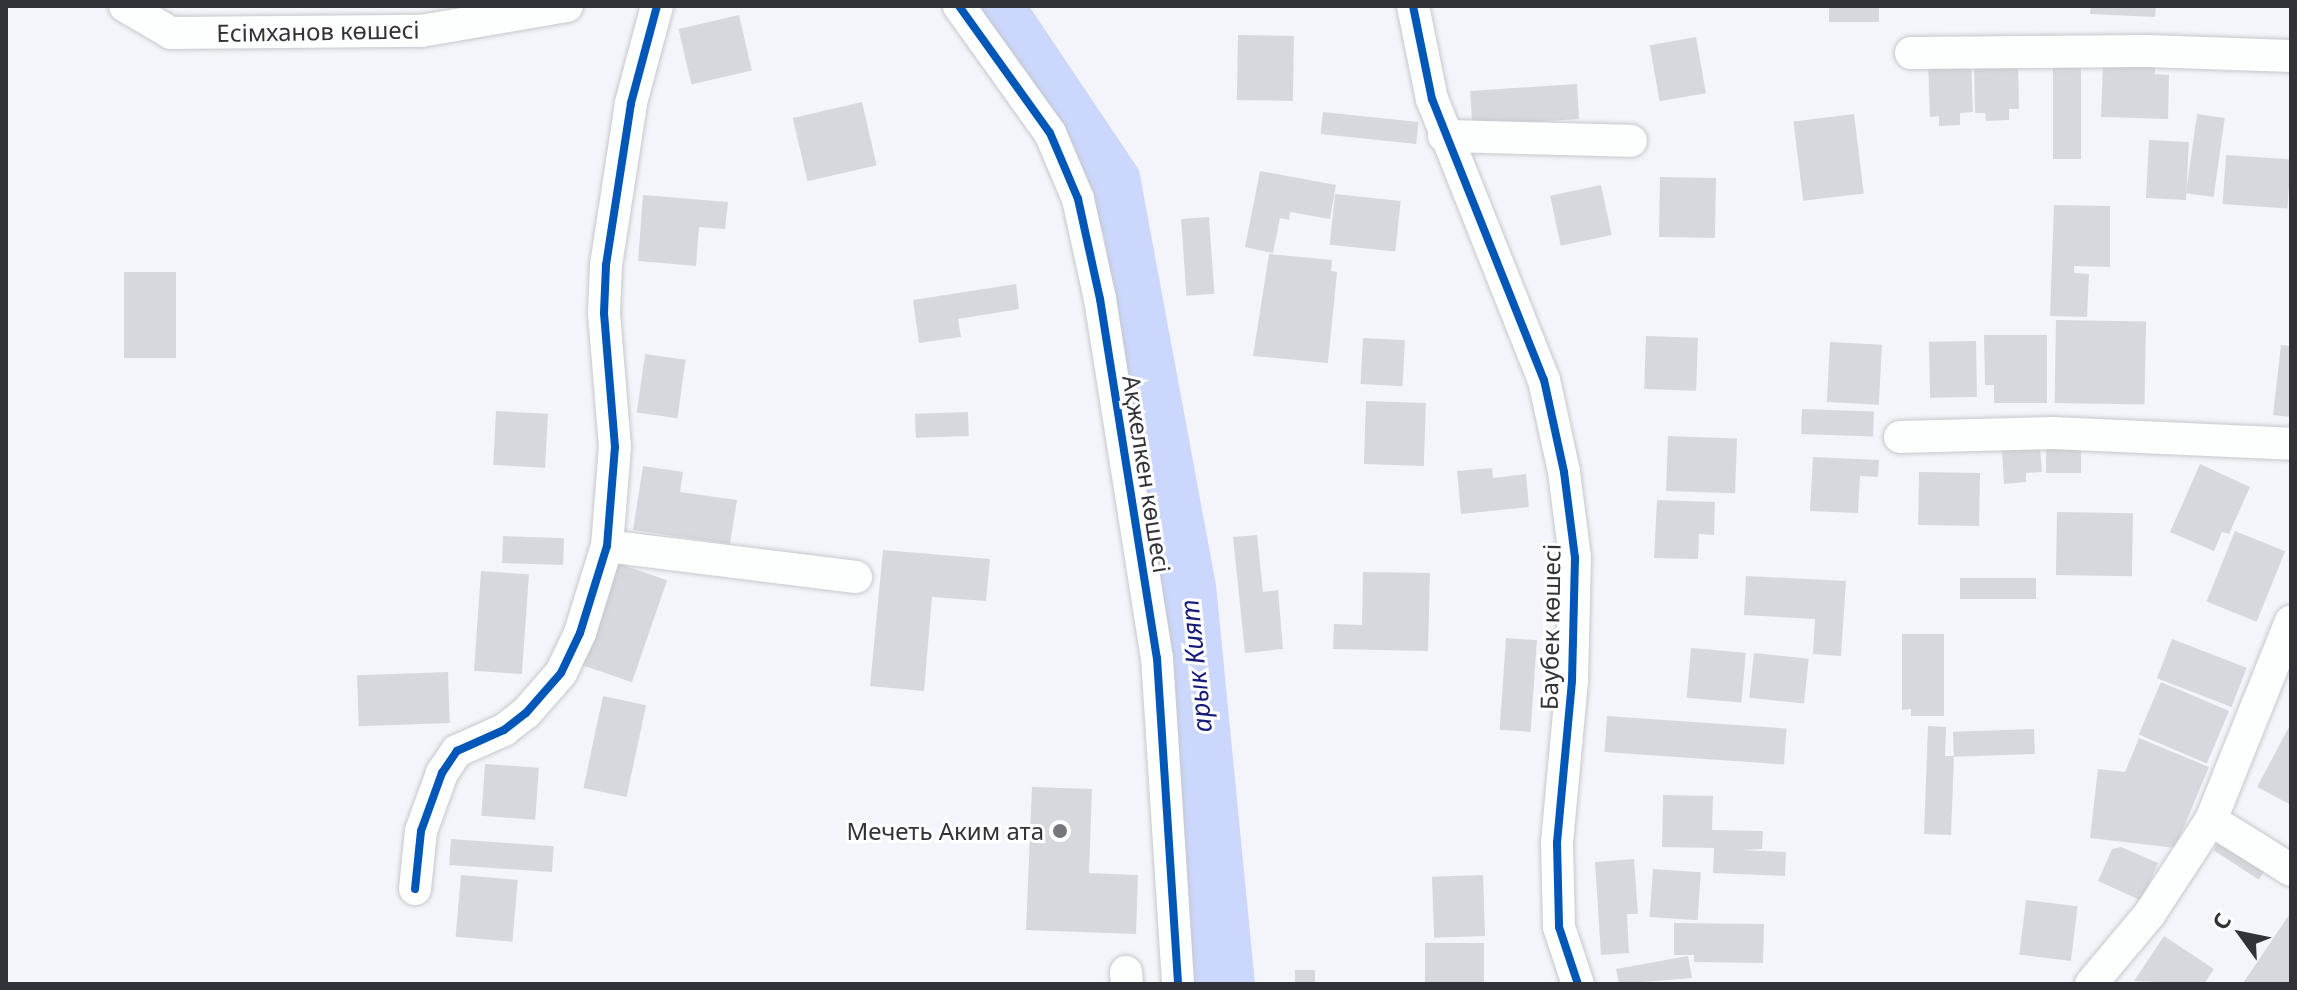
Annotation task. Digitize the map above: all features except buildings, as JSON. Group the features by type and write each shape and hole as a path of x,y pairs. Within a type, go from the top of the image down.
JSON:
{"street":[{"name":"Есімханов көшесі","path":"125,6 171,33 421,31 567,6"},
{"path":"415,889 421,831 442,773 457,751 504,730 526,713 561,673 580,633 607,546 615,447 604,313 606,265 631,103 657,6"},
{"name":"Ақжелкен көшесі","path":"959,6 1050,133 1078,199 1100,299 1157,658 1178,984"},
{"name":"Баубек көшесі","path":"1413,6 1444,136 1544,380 1564,472 1575,558 1572,681 1557,843 1558,913 1578,984"},
{"path":"1911,53 2147,51 2291,56"},
{"path":"1444,136 1631,141"},
{"path":"1900,437 2053,433 2291,444"},
{"path":"607,546 856,577"},
{"path":"2091,984 2149,915 2211,820 2291,621"},
{"path":"2211,820 2291,870"}],"water":[{"name":"арык Кият","path":"976,6 1029,6 1139,170 1216,585 1255,984 1186,984 1172,667 1104,236 1064,142"}],"cycle path":[{"path":"415,889 421,831 442,773 457,751 504,730 526,713 561,673 580,633 607,546 615,447 604,313 606,265 631,103 657,6"},
{"path":"959,6 1050,133 1078,199 1100,299 1157,658 1178,984"},
{"path":"1413,6 1432,99 1544,380 1564,472 1575,558 1572,681 1557,843 1559,927 1578,984"}],"place":[{"name":"Мечеть Аким ата","path":"1060,831"}]}
